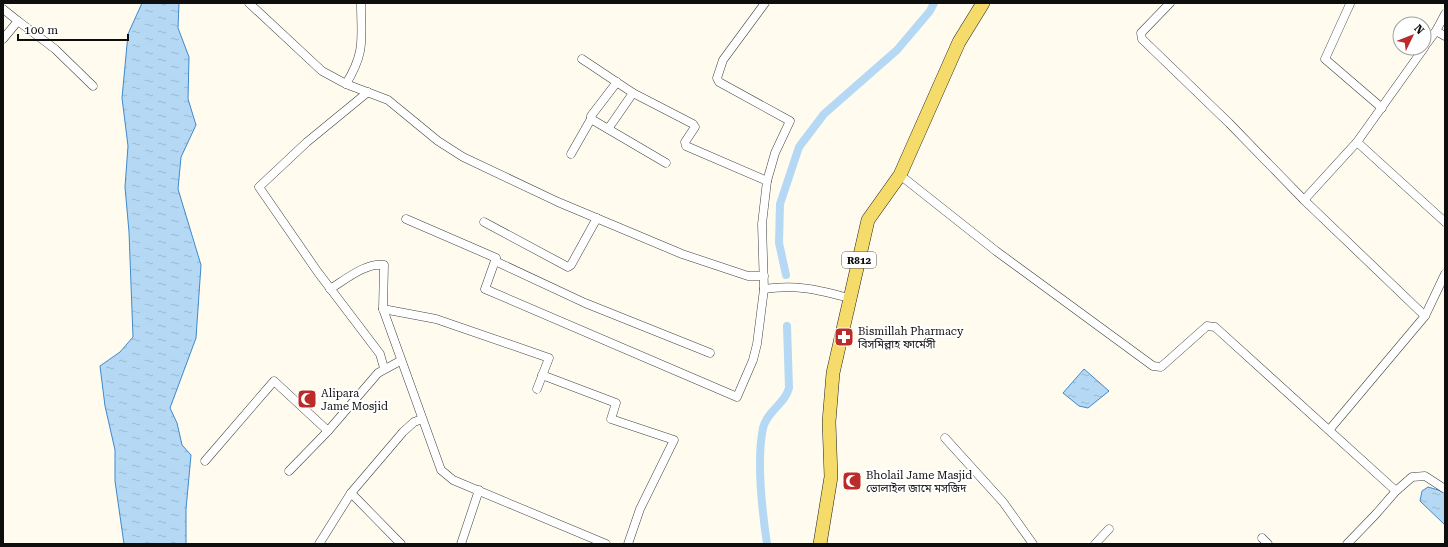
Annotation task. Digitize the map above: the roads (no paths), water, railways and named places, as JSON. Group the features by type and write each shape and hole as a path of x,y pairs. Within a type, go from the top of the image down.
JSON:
{"main road":[{"name":"R812","path":"820,544 831,477 829,422 833,373 868,220 900,175 959,42 983,3"}],"street":[{"path":"249,3 322,71 346,84 388,100 438,141 463,157 558,202 682,254 748,276 764,276"},
{"path":"346,84 357,66 363,42 361,3"},
{"path":"406,219 496,258 485,289 737,397 754,355 764,289 762,224 767,181 775,154 790,121 719,82 716,78 723,60 765,3"},
{"path":"1170,3 1141,33 1142,39 1229,123 1304,200 1425,316"},
{"path":"1350,4 1325,59 1382,108"},
{"path":"3,9 55,49 93,86"},
{"path":"1432,37 1445,14"},
{"path":"3,39 18,21"},
{"path":"1436,31 1445,36"},
{"path":"1304,200 1357,142 1418,56"},
{"path":"582,58 633,93 693,124 695,126 685,142 686,146 767,181"},
{"path":"571,154 591,119 617,82"},
{"path":"368,92 307,142 259,187 330,289 380,354 384,368"},
{"path":"608,129 633,93"},
{"path":"591,119 666,163"},
{"path":"1357,142 1445,222"},
{"path":"900,175 996,251 1157,368 1161,367 1207,326 1212,325 1216,327 1330,429 1396,491"},
{"path":"484,222 568,267 571,265 597,218"},
{"path":"495,261 586,303 710,353"},
{"path":"330,289 362,270 377,264 384,265 383,309 400,361 441,470 453,480 606,544"},
{"path":"1330,429 1425,316 1445,274"},
{"path":"764,289 784,286 811,288 849,298"},
{"path":"383,309 436,319 549,358 537,389"},
{"path":"289,471 328,431 378,373 384,368 400,361"},
{"path":"542,375 616,403 611,419 674,440 640,509 628,544"},
{"path":"205,461 274,381 328,431"},
{"path":"318,544 351,493 403,432 414,422 422,419"},
{"path":"945,438 1003,502 1033,544"},
{"path":"1347,544 1396,491 1412,477 1425,476 1445,489"},
{"path":"461,544 479,490"},
{"path":"351,493 401,544"},
{"path":"1096,544 1109,529"},
{"path":"1262,538 1268,544"}],"water":[{"path":"142,3 179,3 178,28 189,57 188,99 196,125 181,157 178,189 201,265 196,338 170,408 177,423 182,445 191,455 186,509 186,544 124,544 115,481 115,450 105,406 100,366 120,352 133,337 129,232 125,187 128,146 122,98 128,34"},
{"path":"1084,369 1109,391 1088,408 1079,406 1063,393"},
{"path":"1428,487 1445,492 1445,525 1420,501 1422,491"}],"waterway":[{"path":"786,275 779,243 780,204 799,147 824,114 897,50 930,11 934,3"},
{"path":"767,544 760,486 761,441 765,422 784,399 789,388 787,326"}],"place":[{"name":"Bismillah Pharmacy বিসমিল্লাহ ফার্মেসী","path":"844,337"},
{"name":"Alipara Jame Mosjid","path":"307,399"},
{"name":"Bholail Jame Masjid ভোলাইল জামে মসজিদ","path":"852,481"}]}
